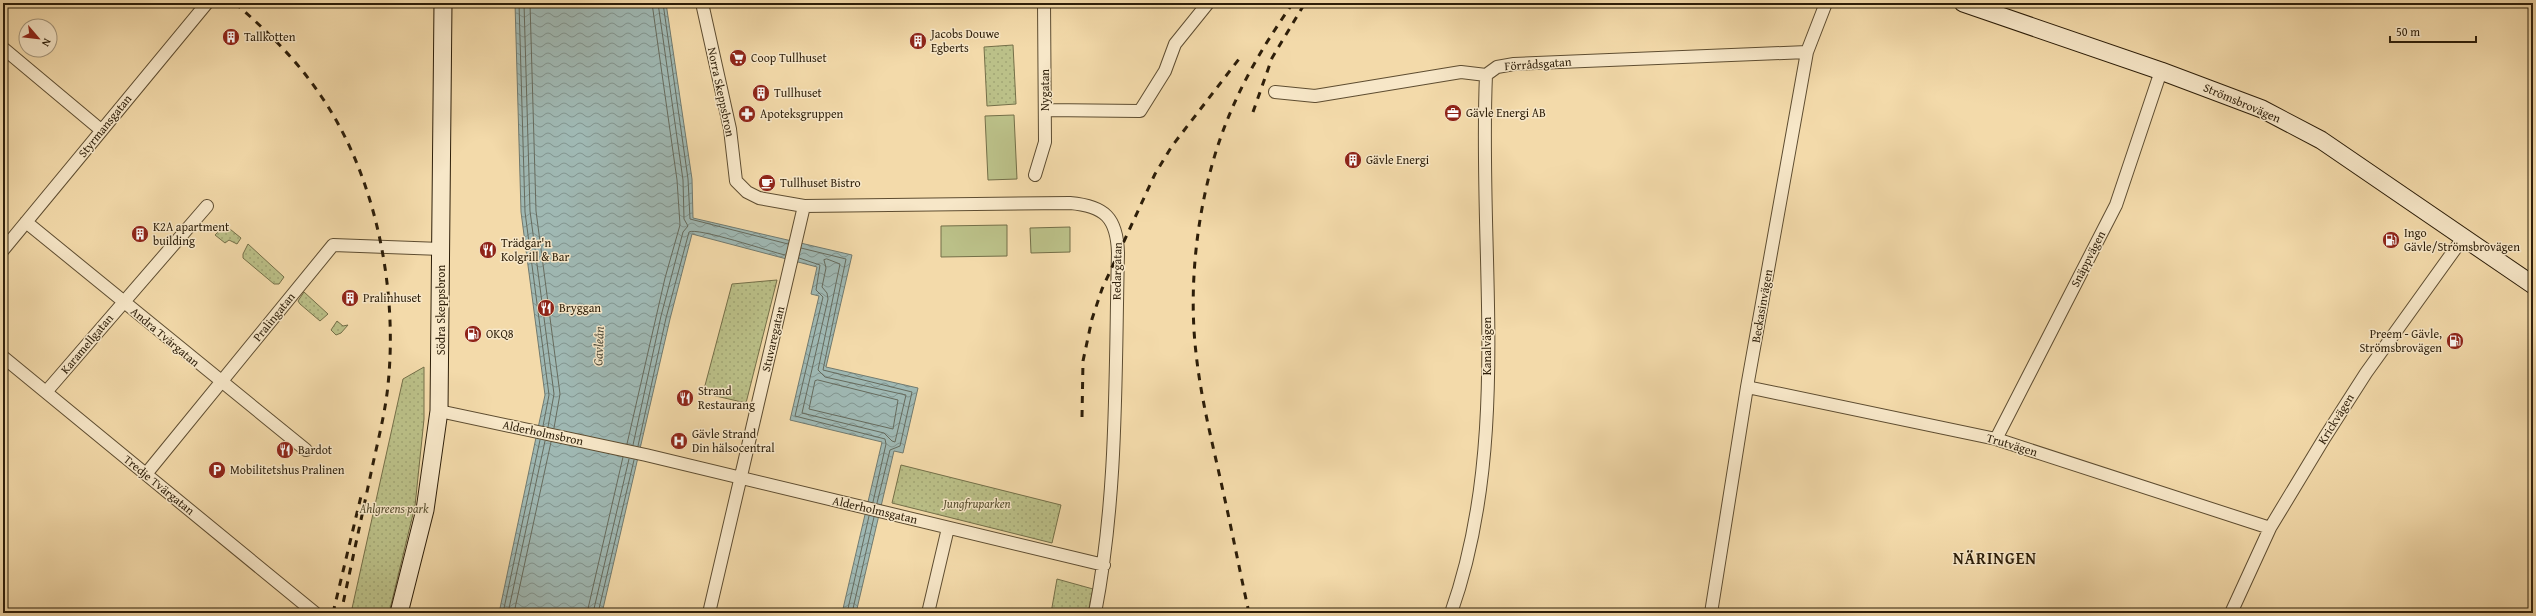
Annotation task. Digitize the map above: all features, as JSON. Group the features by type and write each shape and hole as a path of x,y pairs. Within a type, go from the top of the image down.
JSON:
{"main road":[{"name":"Södra Skeppsbron","path":"399,613 425,510 439,411 443,3"},
{"name":"Strömsbrovägen","path":"1963,3 2161,71 2262,109 2321,140 2533,285"}],"street":[{"name":"Styrmansgatan","path":"3,250 207,3"},
{"name":"Norra Skeppsbron","path":"702,3 730,129 736,181"},
{"name":"Nygatan","path":"1036,175 1045,142 1044,3"},
{"path":"1045,110 1140,111 1165,72 1175,44 1208,3"},
{"name":"Beckasinvägen","path":"1711,613 1747,388 1807,52 1826,3"},
{"path":"3,48 101,130"},
{"name":"Förrådsgatan","path":"1486,75 1497,67 1514,64 1807,52"},
{"name":"Snäppvägen","path":"1996,439 2116,205 2161,71"},
{"path":"1275,92 1315,96 1461,72 1486,75"},
{"name":"Kanalvägen","path":"1451,613 1473,534 1481,487 1487,410 1486,75"},
{"name":"Redargatan","path":"736,181 747,192 759,198 804,206 1070,203 1096,207 1110,217 1118,232 1112,493 1104,565 1095,613"},
{"name":"Karamellgatan","path":"46,392 122,302 207,206"},
{"name":"Stuvaregatan","path":"709,613 804,206"},
{"name":"Andra Tvärgatan","path":"26,222 220,383 306,450"},
{"name":"Krickvägen","path":"2231,613 2270,528 2366,373 2463,238"},
{"name":"Pralingatan","path":"146,474 333,245 441,249"},
{"name":"Tredje Tvärgatan","path":"3,357 315,613"},
{"name":"Trutvägen","path":"1747,388 1996,439 2270,528"},
{"name":"Alderholmsbron","path":"439,411 646,455"},
{"name":"Alderholmsgatan","path":"646,455 1104,565"},
{"path":"928,613 948,528"}],"green space":[{"path":"1013,45 1016,104 987,106 984,47"},
{"path":"1014,115 1017,179 988,180 985,116"},
{"path":"225,225 241,238 237,244 229,240 225,243 215,235"},
{"path":"1007,225 1007,256 941,257 941,226"},
{"path":"1070,227 1070,252 1031,253 1030,228"},
{"path":"248,244 284,277 279,284 274,284 243,258 243,254"},
{"path":"777,280 746,403 703,393 732,284"},
{"path":"304,292 328,314 320,321 298,301"},
{"path":"337,321 343,326 348,325 341,333 336,335 331,330"},
{"name":"Ahlgreens park","path":"424,367 424,419 415,506 389,613 351,613 403,379"},
{"name":"Jungfruparken","path":"901,465 1061,505 1052,543 892,503"},
{"path":"1057,579 1093,589 1088,613 1051,613"}],"water":[{"name":"Gavleån","path":"515,3 666,3 692,179 693,218 852,255 826,367 918,388 903,453 894,451 856,613 842,613 882,442 790,420 819,296 811,294 817,267 692,234 670,319 602,613 499,613 545,395 521,212"}],"railway":[{"path":"235,3 259,24 292,58 312,83 340,127 356,161 369,197 379,234 386,272 390,348 387,396 341,613"},
{"path":"1249,613 1198,371 1193,293 1195,261 1198,230 1204,198 1220,139 1237,97 1251,69 1275,29 1293,3"},
{"path":"1253,112 1272,58 1305,3"},
{"path":"1082,417 1083,361 1092,319 1102,289 1155,174 1172,146 1239,59"},
{"path":"333,613 362,492"}],"place":[{"name":"Tallkotten","path":"231,37"},
{"name":"Jacobs Douwe Egberts","path":"918,41"},
{"name":"Coop Tullhuset","path":"738,58"},
{"name":"Tullhuset","path":"761,93"},
{"name":"Gävle Energi AB","path":"1453,113"},
{"name":"Apoteksgruppen","path":"747,114"},
{"name":"Gävle Energi","path":"1353,160"},
{"name":"Tullhuset Bistro","path":"767,183"},
{"name":"K2A apartment building","path":"140,234"},
{"name":"Ingo Gävle/Strömsbrovägen","path":"2391,240"},
{"name":"Trädgår'n Kolgrill & Bar","path":"488,250"},
{"name":"Pralinhuset","path":"350,298"},
{"name":"Bryggan","path":"546,308"},
{"name":"OKQ8","path":"473,334"},
{"name":"Preem - Gävle, Strömsbrovägen","path":"2455,341"},
{"name":"Strand Restaurang","path":"685,398"},
{"name":"Gävle Strand Din hälsocentral","path":"679,441"},
{"name":"Bardot","path":"285,450"},
{"name":"Mobilitetshus Pralinen","path":"217,470"}],"district":[{"name":"NÄRINGEN","path":"1995,558"}]}
